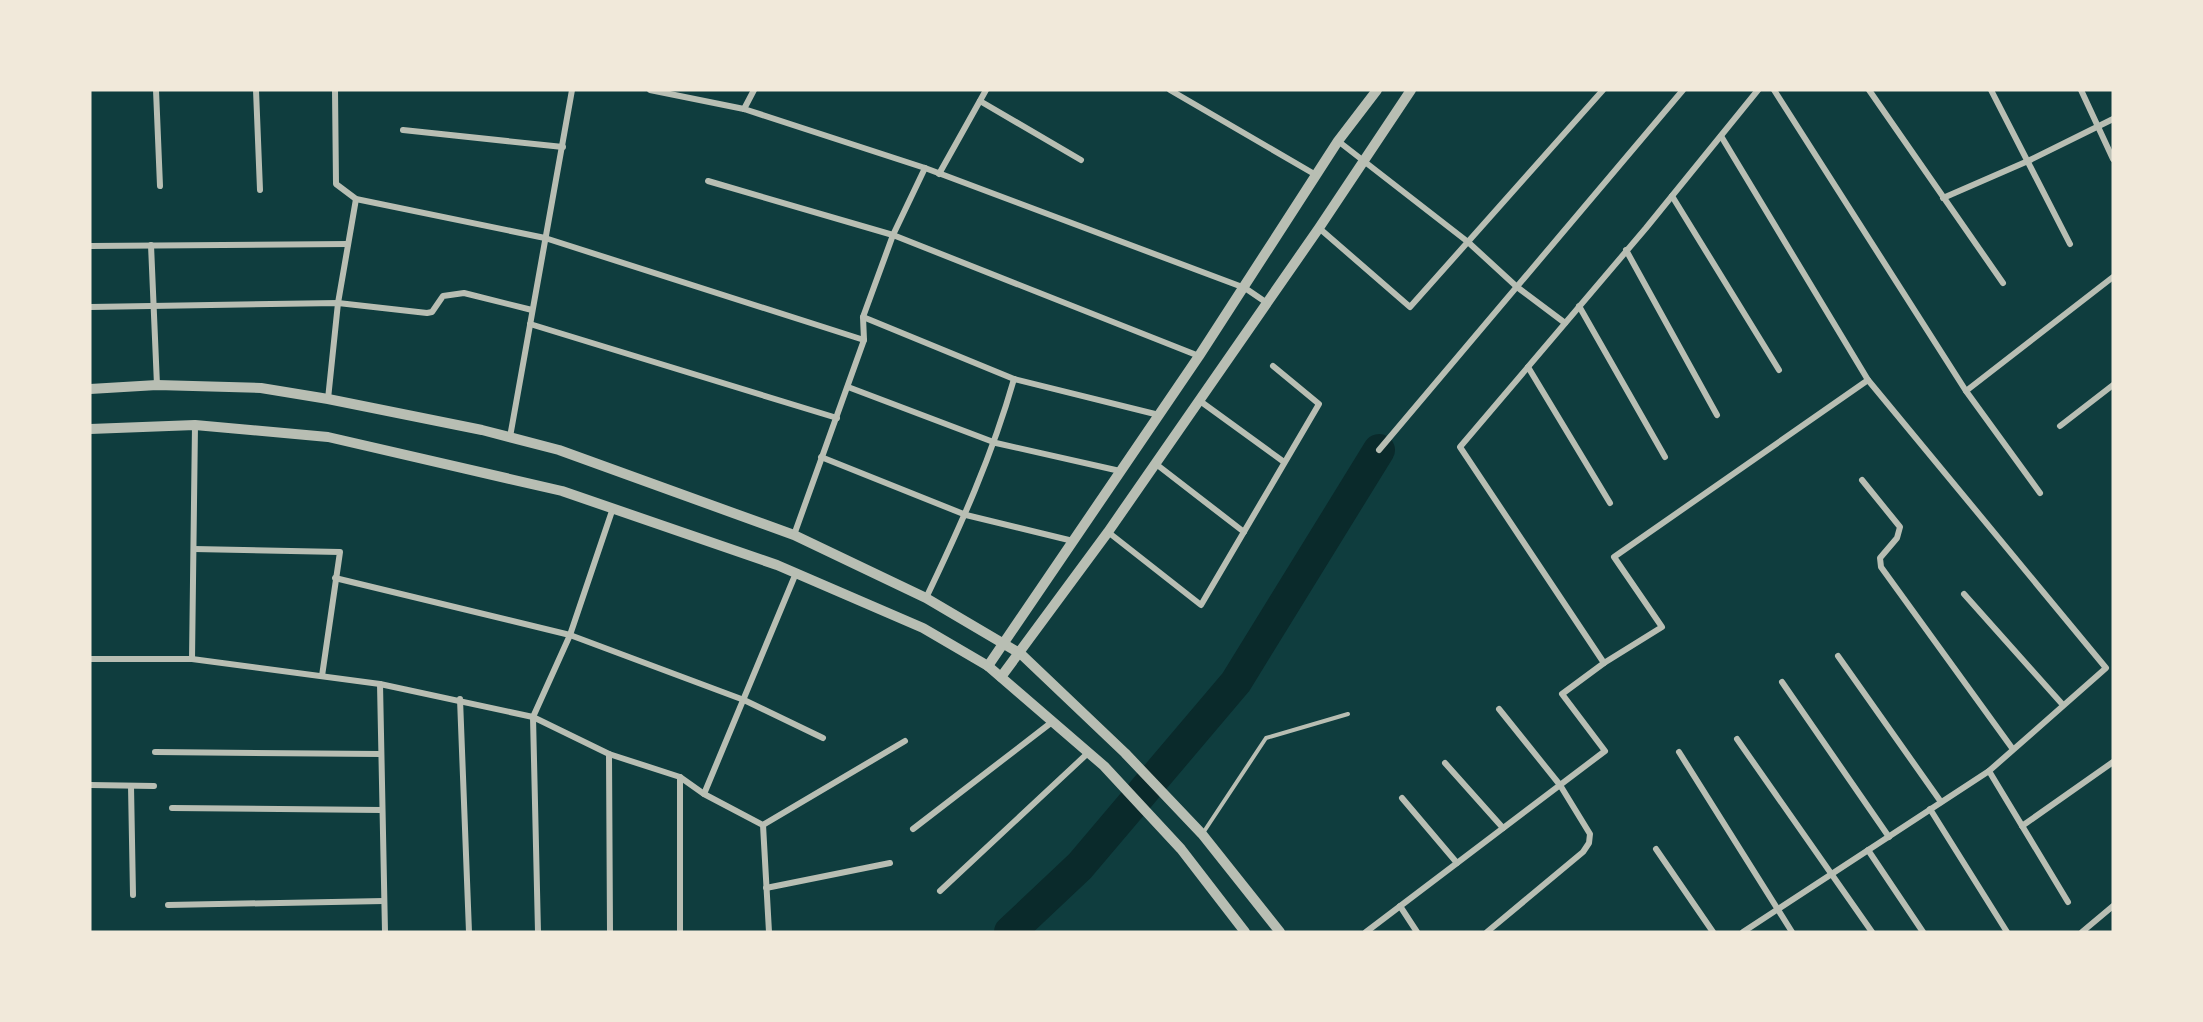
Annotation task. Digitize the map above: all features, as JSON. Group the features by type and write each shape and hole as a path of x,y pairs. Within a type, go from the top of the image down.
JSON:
{"street":[{"path":"156,90 160,186"},
{"path":"256,90 260,190"},
{"path":"335,90 336,184 356,199 545,238 864,340"},
{"path":"510,437 572,90"},
{"path":"650,90 744,109 926,168 1245,288 1267,303"},
{"path":"744,109 754,90"},
{"path":"939,174 986,90"},
{"path":"1170,90 1316,175"},
{"path":"988,666 1245,288 1338,141 1377,90"},
{"path":"1001,677 1021,654 1156,464 1411,90"},
{"path":"1319,228 1410,307 1603,90"},
{"path":"1379,450 1683,90"},
{"path":"1604,663 1460,447 1672,196 1758,90"},
{"path":"1774,90 1966,391 2040,493"},
{"path":"1868,90 2003,283"},
{"path":"1991,90 2070,244"},
{"path":"2081,90 2113,159"},
{"path":"980,101 1081,160"},
{"path":"1943,198 2028,161 2113,119"},
{"path":"403,130 563,147"},
{"path":"1721,136 1868,380 2106,668 1989,771 1743,932"},
{"path":"1338,141 1468,242 1517,287 1565,323"},
{"path":"794,535 864,340 863,317 893,235 926,168"},
{"path":"708,181 893,235 1199,356"},
{"path":"1672,196 1779,370"},
{"path":"328,399 338,303 356,199"},
{"path":"90,246 348,244"},
{"path":"152,245 158,385"},
{"path":"1626,250 1716,415"},
{"path":"1966,391 2113,277"},
{"path":"90,307 338,303 427,313 432,312 443,296 464,293 532,310"},
{"path":"1580,306 1665,457"},
{"path":"863,317 1014,379 1159,415"},
{"path":"530,324 837,418"},
{"path":"1108,532 1200,605 1319,404 1273,366"},
{"path":"1528,367 1610,503"},
{"path":"926,597 966,515 996,443 1014,379"},
{"path":"1366,932 1605,751 1562,694 1604,663 1662,627 1614,557 1868,380"},
{"path":"90,389 158,385 261,388 328,399 510,437 559,450 794,535 926,597 1021,654 1125,753 1203,834 1280,932"},
{"path":"2060,426 2113,385"},
{"path":"848,387 996,443 1120,471"},
{"path":"1200,401 1284,462"},
{"path":"192,658 195,425"},
{"path":"90,429 195,425 328,437 562,491 796,573 923,628 988,666 1104,766 1188,858 1245,932"},
{"path":"821,457 966,515 1073,541"},
{"path":"1156,464 1244,532"},
{"path":"1862,480 1900,527 1898,538 1880,558 1881,567 2013,748"},
{"path":"538,932 533,717 570,635 613,508"},
{"path":"194,549 340,552 322,676"},
{"path":"704,794 796,573"},
{"path":"335,578 570,635 744,700 823,738"},
{"path":"1964,594 2063,705"},
{"path":"1838,656 1941,802"},
{"path":"90,659 192,658 380,684 460,699 533,717 609,754 680,777 704,794 762,825"},
{"path":"1782,682 1889,837"},
{"path":"380,684 385,932"},
{"path":"460,699 469,932"},
{"path":"1487,932 1583,852 1590,843 1590,834 1560,784 1499,709"},
{"path":"913,829 1052,722"},
{"path":"1737,739 1833,873 1872,932"},
{"path":"762,825 905,741"},
{"path":"155,752 381,754"},
{"path":"1679,752 1792,932"},
{"path":"940,891 1088,753"},
{"path":"609,754 610,932"},
{"path":"2022,826 2113,762"},
{"path":"1445,763 1503,828"},
{"path":"1989,771 2068,902"},
{"path":"680,777 680,932"},
{"path":"90,785 154,786"},
{"path":"131,786 133,895"},
{"path":"1402,798 1457,862"},
{"path":"172,808 382,810"},
{"path":"1930,809 2007,932"},
{"path":"762,825 769,932"},
{"path":"1656,849 1713,932"},
{"path":"1868,850 1923,932"},
{"path":"766,888 890,863"},
{"path":"168,905 384,901"},
{"path":"1400,906 1417,932"},
{"path":"2082,932 2113,906"}],"lane":[{"path":"1203,834 1266,738 1348,714"}],"waterway":[{"path":"1010,932 1080,866 1236,682 1379,450"}]}
